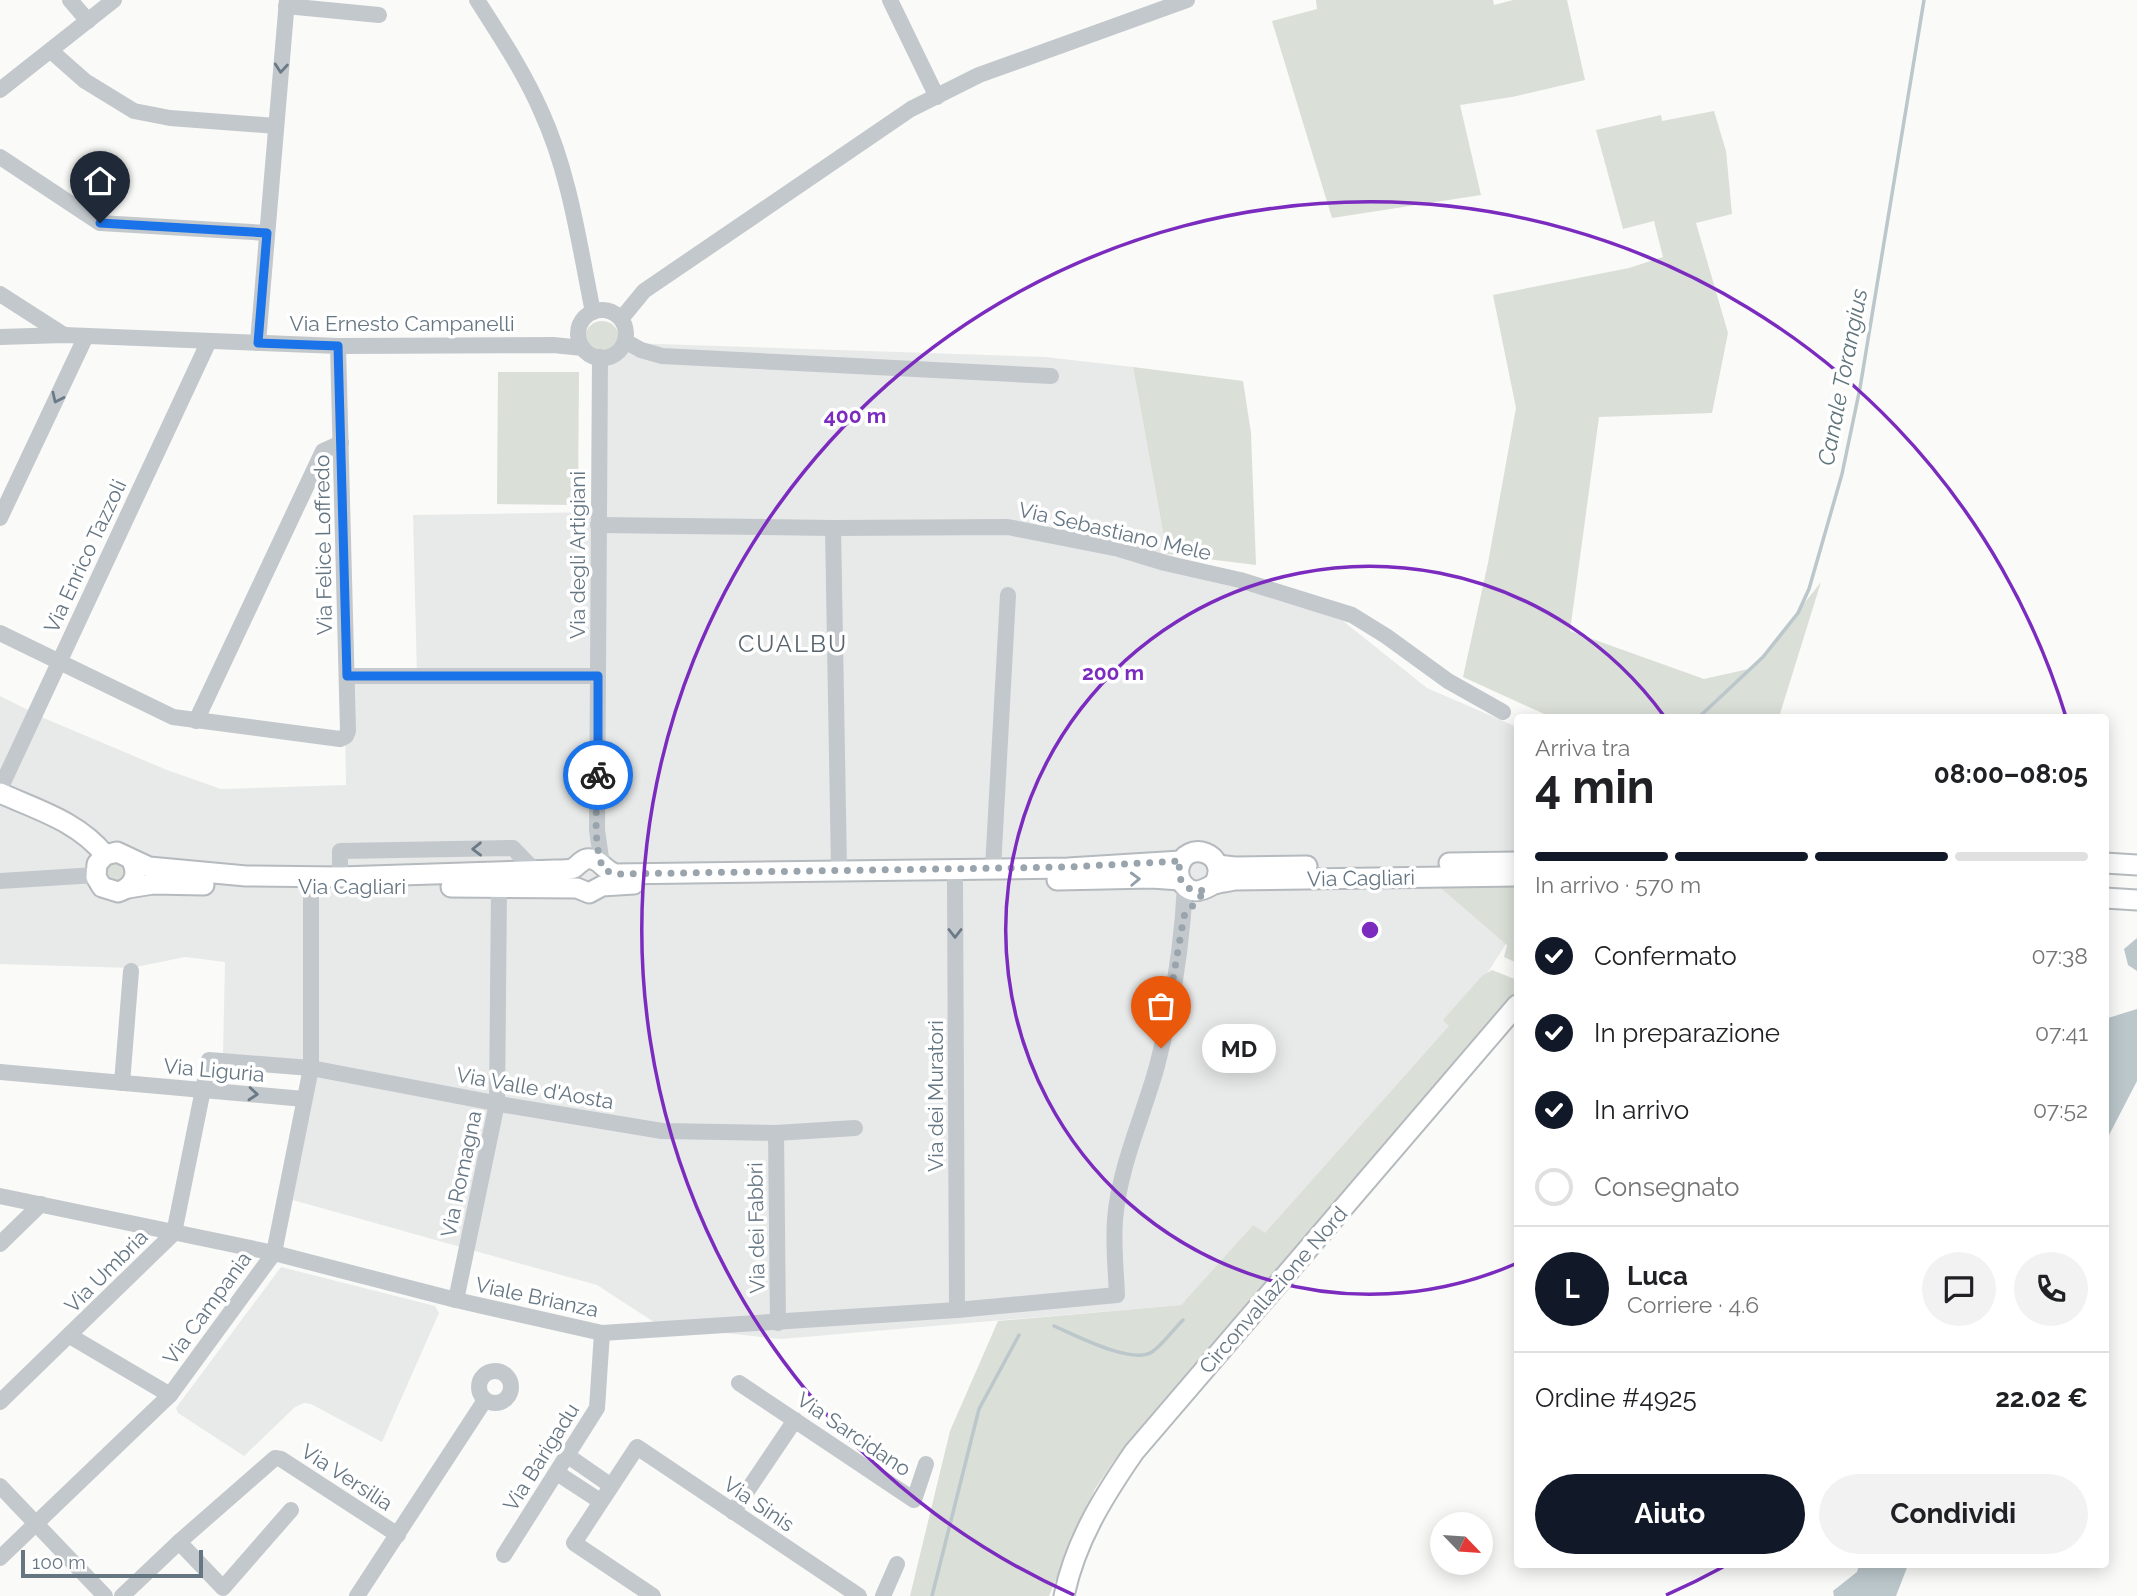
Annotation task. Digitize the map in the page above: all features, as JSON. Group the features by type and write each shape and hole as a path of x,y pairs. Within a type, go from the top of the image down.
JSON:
{"main road":[{"path":"0,791 77,827 96,843 105,855"},
{"name":"Via Cagliari","path":"1182,876 1191,853 1197,851 1209,855 1217,864 1235,867 1513,869"},
{"path":"117,852 130,858 135,877 128,888 118,892 107,890 98,883 97,864 105,855 117,852"},
{"name":"Via Cagliari","path":"130,858 149,867 200,873 340,877 536,872 577,865 591,859 603,874 664,883 1182,876"},
{"path":"2109,863 2137,865"},
{"path":"1210,887 1218,872 1217,864"},
{"path":"577,865 572,881 577,888"},
{"name":"Via Cagliari","path":"603,874 1068,867 1182,876 1195,891 1234,880 1513,869"},
{"name":"Via Cagliari","path":"128,888 153,884 499,887 577,888 589,893 603,874"},
{"path":"2109,898 2137,900"},
{"name":"Circonvallazione Nord","path":"1064,1596 1068,1575 1097,1505 1134,1452 1514,1009"}],"street":[{"path":"70,0 88,21"},
{"path":"3,81 51,51 114,0"},
{"path":"477,0 520,68 542,111 561,161 593,312"},
{"path":"890,0 937,97"},
{"path":"621,319 644,291 911,109 979,75 1187,0"},
{"path":"258,343 287,3 379,15"},
{"path":"51,51 85,81 134,111 170,118 276,126"},
{"path":"0,157 100,223 267,233"},
{"path":"0,294 64,335"},
{"path":"583,348 579,329 584,319 593,312 608,311 621,319 626,330 625,341 615,354 600,358"},
{"path":"553,345 579,329"},
{"name":"Via Ernesto Campanelli","path":"0,337 64,335 338,346 553,345 583,348 600,358"},
{"path":"0,518 86,336"},
{"name":"Via Enrico Tazzoli","path":"0,791 209,341"},
{"path":"625,341 662,356 1051,376"},
{"name":"Via Felice Loffredo","path":"196,721 340,739 346,736 348,731 338,346"},
{"name":"Via degli Artigiani","path":"600,358 597,836 603,874"},
{"path":"0,633 173,717 196,721 323,451 341,443"},
{"name":"Via Sebastiano Mele","path":"598,525 1008,527 1119,549 1176,566 1240,580 1352,615 1448,681 1503,712"},
{"path":"833,528 839,869"},
{"path":"993,868 1008,595"},
{"path":"347,676 598,676"},
{"path":"577,865 597,836"},
{"path":"0,881 96,876"},
{"path":"1182,876 1184,916"},
{"name":"Via dei Muratori","path":"955,881 957,1310"},
{"name":"Via Campania","path":"0,1558 170,1395 274,1253 311,1068 311,886"},
{"name":"Via Romagna","path":"456,1300 497,1103 499,887"},
{"path":"1184,916 1210,887"},
{"name":"Viale Brianza","path":"0,1196 274,1253 456,1300 603,1333 957,1310 1117,1295 1115,1221 1118,1193 1157,1066 1184,916"},
{"path":"122,1083 131,971"},
{"name":"Via Valle d'Aosta","path":"209,1060 311,1068 662,1131 776,1133 855,1128"},
{"name":"Via Umbria","path":"0,1402 174,1233 209,1060"},
{"name":"Via Liguria","path":"0,1072 304,1099"},
{"name":"Via dei Fabbri","path":"776,1133 778,1323"},
{"path":"0,1244 41,1205"},
{"name":"Via Barigadu","path":"504,1555 597,1408 603,1333"},
{"path":"70,1336 170,1395"},
{"name":"Via Sarcidano","path":"739,1383 914,1500 926,1464"},
{"path":"357,1596 485,1400"},
{"path":"733,1512 794,1420"},
{"name":"Via Sinis","path":"610,1485 637,1447 859,1596"},
{"path":"568,1456 610,1485 574,1543 653,1596"},
{"name":"Via Versilia","path":"122,1596 275,1458 281,1459 398,1535"},
{"path":"556,1473 600,1501"},
{"path":"0,1486 105,1596"},
{"path":"179,1542 223,1588 291,1510"},
{"path":"883,1596 897,1563"}],"shaded area":[{"path":"1316,0 1493,0 1494,5 1513,0 1567,0 1585,80 1512,97 1460,105 1481,195 1332,218 1272,21 1317,9"},
{"path":"1714,111 1726,151 1732,214 1696,223 1728,333 1712,413 1599,417 1570,631 1704,679 1753,668 1821,582 1780,714 1544,714 1463,677 1488,563 1516,408 1493,295 1629,268 1663,257 1654,221 1623,229 1596,130 1661,115 1662,121"},
{"path":"602,321 614,326 619,338 614,350 602,355 590,350 585,338 590,326"},
{"path":"597,342 1045,357 1133,367 1167,554 1343,621 1427,688 1514,726 1514,932 1451,1029 1268,1236 1253,1225 1181,1305 781,1339 660,1326 597,1285 282,1197 311,1069 223,1054 225,962 185,957 131,968 0,964 0,696 46,719 167,770 221,789 346,785 344,676 417,676 413,515 598,512"},
{"path":"1133,367 1243,381 1251,433 1256,565 1167,554"},
{"path":"498,372 579,372 578,505 497,504"},
{"path":"115,862 122,865 125,872 122,879 115,882 108,879 105,872 108,865"},
{"path":"1435,883 1514,883 1514,962 1504,957 1507,945"},
{"path":"2137,938 2137,971 2128,965 2124,949"},
{"path":"1492,970 1514,979 1514,995 1290,1260 1113,1462 1095,1489 1049,1596 910,1596 950,1431 998,1321 1181,1305 1253,1225 1265,1233 1449,1026 1443,1020 1482,976"},
{"path":"2137,1009 2137,1081 2109,1135 2109,1018"},
{"path":"281,1267 435,1306 439,1313 382,1442 311,1404 304,1403 295,1407 244,1456 178,1413 176,1408"},
{"path":"1858,1568 1907,1568 1896,1596 1834,1596 1833,1591 1857,1572"}],"waterway":[{"name":"Canale Torangius","path":"1702,714 1763,657 1798,613 1809,589 1842,474 1860,388 1924,0"},
{"name":"Canale Torangius","path":"1054,1326 1118,1352 1143,1355 1156,1349 1183,1320"},
{"name":"Canale Torangius","path":"932,1596 979,1409 1019,1335"}],"way so far":[{"path":"598,775 597,836 601,865 604,870 615,874 1068,867 1181,861 1178,874 1185,887 1195,891 1206,890 1184,916 1161,1048"}],"place":[{"name":"MD","path":"1161,1048"}],"district":[{"name":"CUALBU","path":"793,643"}],"route":[{"path":"100,223 267,233 258,343 338,346 347,676 598,676 598,775"}]}
